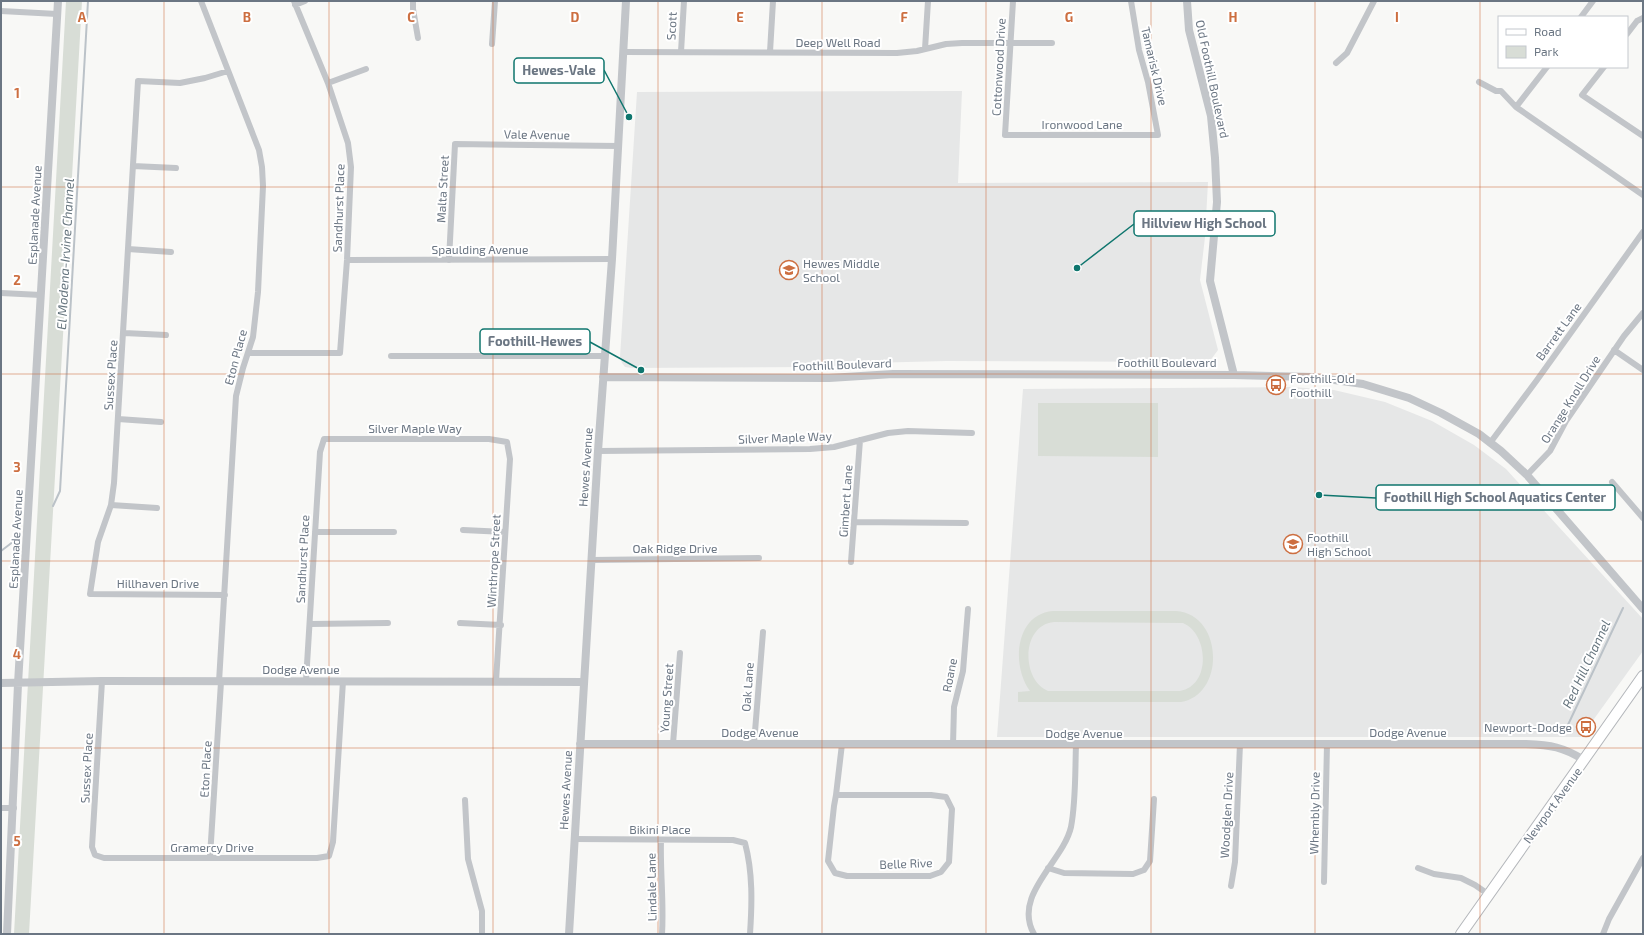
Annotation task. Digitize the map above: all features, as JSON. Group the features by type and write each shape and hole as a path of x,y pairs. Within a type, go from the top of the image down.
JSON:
{"main road":[{"name":"Newport Avenue","path":"1461,934 1643,676"}],"street":[{"name":"Esplanade Avenue","path":"8,934 18,684 58,1"},
{"name":"Eton Place","path":"201,1 259,150 263,186 258,292 253,337 236,396 210,858"},
{"path":"295,3 305,1"},
{"path":"413,1 412,9 418,38"},
{"path":"492,44 495,1"},
{"name":"Hewes Avenue","path":"569,934 591,560 619,146 626,1"},
{"name":"Scott","path":"681,52 684,1"},
{"path":"770,52 773,1"},
{"path":"925,49 928,1"},
{"name":"Cottonwood Drive","path":"1005,135 1013,1"},
{"name":"Tamarisk Drive","path":"1131,1 1139,50 1148,82 1158,135"},
{"name":"Old Foothill Boulevard","path":"1187,1 1189,30 1211,116 1216,158 1217,202 1210,281 1234,375"},
{"path":"1336,63 1347,54 1374,1"},
{"path":"1582,16 1593,1"},
{"name":"Sandhurst Place","path":"248,353 340,353 347,260 351,167 348,142 328,83 295,3"},
{"path":"1,10 57,14"},
{"path":"1628,33 1637,21 1643,18"},
{"name":"Deep Well Road","path":"624,52 897,53 962,42 1010,44 1052,43"},
{"path":"1516,107 1546,68"},
{"path":"1603,68 1582,95 1643,136"},
{"path":"328,83 366,69"},
{"name":"Sussex Place","path":"90,594 98,542 111,505 114,483 138,81 180,83 205,78 228,71"},
{"path":"1479,82 1496,91 1501,91 1516,107 1643,195"},
{"name":"Ironwood Lane","path":"1005,135 1158,135"},
{"name":"Vale Avenue","path":"455,144 619,146"},
{"name":"Malta Street","path":"449,260 455,144"},
{"path":"133,166 176,168"},
{"name":"Barrett Lane","path":"1490,443 1643,232"},
{"path":"128,249 171,252"},
{"name":"Spaulding Avenue","path":"347,260 612,259"},
{"path":"1,293 41,296"},
{"name":"Orange Knoll Drive","path":"1527,475 1550,451 1566,420 1624,336 1643,313"},
{"name":"Sussex Place","path":"124,333 166,335"},
{"path":"1614,350 1643,370"},
{"path":"391,356 605,356"},
{"name":"Foothill Boulevard","path":"604,377 829,378 893,374 1234,375 1331,378 1379,388 1409,398 1441,412 1490,443 1527,475 1643,608"},
{"name":"Sussex Place","path":"118,419 160,422"},
{"name":"Silver Maple Way","path":"598,451 810,449 834,447 888,433 972,433"},
{"name":"Sandhurst Place","path":"306,681 320,452 324,439"},
{"name":"Silver Maple Way","path":"324,439 488,439 507,442"},
{"name":"Gimbert Lane","path":"851,562 860,440"},
{"name":"Winthrope Street","path":"496,681 501,625 510,460 507,442"},
{"path":"1612,482 1643,518"},
{"path":"111,505 157,508"},
{"path":"854,522 966,523"},
{"path":"463,530 505,532"},
{"path":"315,532 394,532"},
{"name":"Oak Ridge Drive","path":"591,560 759,558"},
{"name":"Hillhaven Drive","path":"90,594 224,595"},
{"name":"Roane","path":"953,745 954,707 963,671 968,609"},
{"path":"460,622 501,625"},
{"path":"310,624 388,624"},
{"name":"Oak Lane","path":"754,744 763,632"},
{"name":"Young Street","path":"674,744 680,653"},
{"name":"Sussex Place","path":"95,855 92,846 102,681"},
{"name":"Dodge Avenue","path":"1,683 18,684 102,681 584,682"},
{"name":"Gramercy Drive","path":"95,855 104,858 317,858 329,856 334,842 343,681"},
{"name":"Dodge Avenue","path":"580,744 1536,745 1566,750 1584,760"},
{"name":"Belle Rive","path":"836,795 931,795 946,797 952,809 949,862 941,872 930,876 847,876 835,873 828,862 842,744"},
{"name":"Woodglen Drive","path":"1231,886 1235,862 1240,744"},
{"name":"Whembly Drive","path":"1324,882 1326,744"},
{"path":"1034,934 1030,927 1029,917 1033,894 1065,842 1071,827 1076,745"},
{"path":"1048,868 1064,873 1133,874 1144,870 1150,861 1154,799"},
{"path":"465,800 468,859 482,912 482,934"},
{"path":"1,808 14,808"},
{"name":"Bikini Place","path":"574,839 733,840 745,844 749,858 752,899 750,934"},
{"name":"Lindale Lane","path":"661,840 660,873 664,909 662,934"},
{"path":"1603,934 1609,919 1643,858"},
{"path":"1418,868 1434,874 1461,878 1488,894"}],"shaded area":[{"name":"Hewes Middle School","path":"962,91 958,183 1208,182 1205,237 1200,280 1218,350 1209,362 946,361 868,363 824,367 625,367 620,357 637,92"},
{"name":"Foothill High School","path":"1292,387 1334,390 1385,402 1432,421 1474,445 1506,469 1643,619 1643,651 1581,737 997,737 1023,389"}],"green space":[{"path":"66,1 82,1 29,934 14,934"},
{"path":"1038,403 1158,403 1158,457 1038,456"},
{"path":"1053,611 1176,611 1192,615 1203,625 1210,639 1213,655 1212,670 1206,685 1196,696 1181,702 1018,702 1018,692 1030,691 1024,681 1020,668 1020,643 1024,631 1031,621 1040,614","holes":["1054,622 1183,623 1192,629 1198,638 1202,648 1203,659 1197,680 1190,687 1180,691 1048,691 1039,685 1033,676 1029,665 1028,654 1030,642 1035,632 1043,625"]}],"waterway":[{"name":"El Modena-Irvine Channel","path":"53,506 60,491 88,1"},
{"name":"El Modena-Irvine Channel","path":"1,551 18,538"},
{"name":"Red Hill Channel","path":"1566,729 1623,608"}],"place":[{"name":"Hewes-Vale","path":"629,117"},
{"name":"Hillview High School","path":"1077,268"},
{"name":"Hewes Middle School","path":"789,270"},
{"name":"Foothill-Hewes","path":"641,370"},
{"name":"Foothill-Old Foothill","path":"1276,385"},
{"name":"Foothill High School Aquatics Center","path":"1319,495"},
{"name":"Foothill High School","path":"1293,544"},
{"name":"Newport-Dodge","path":"1586,727"}]}
